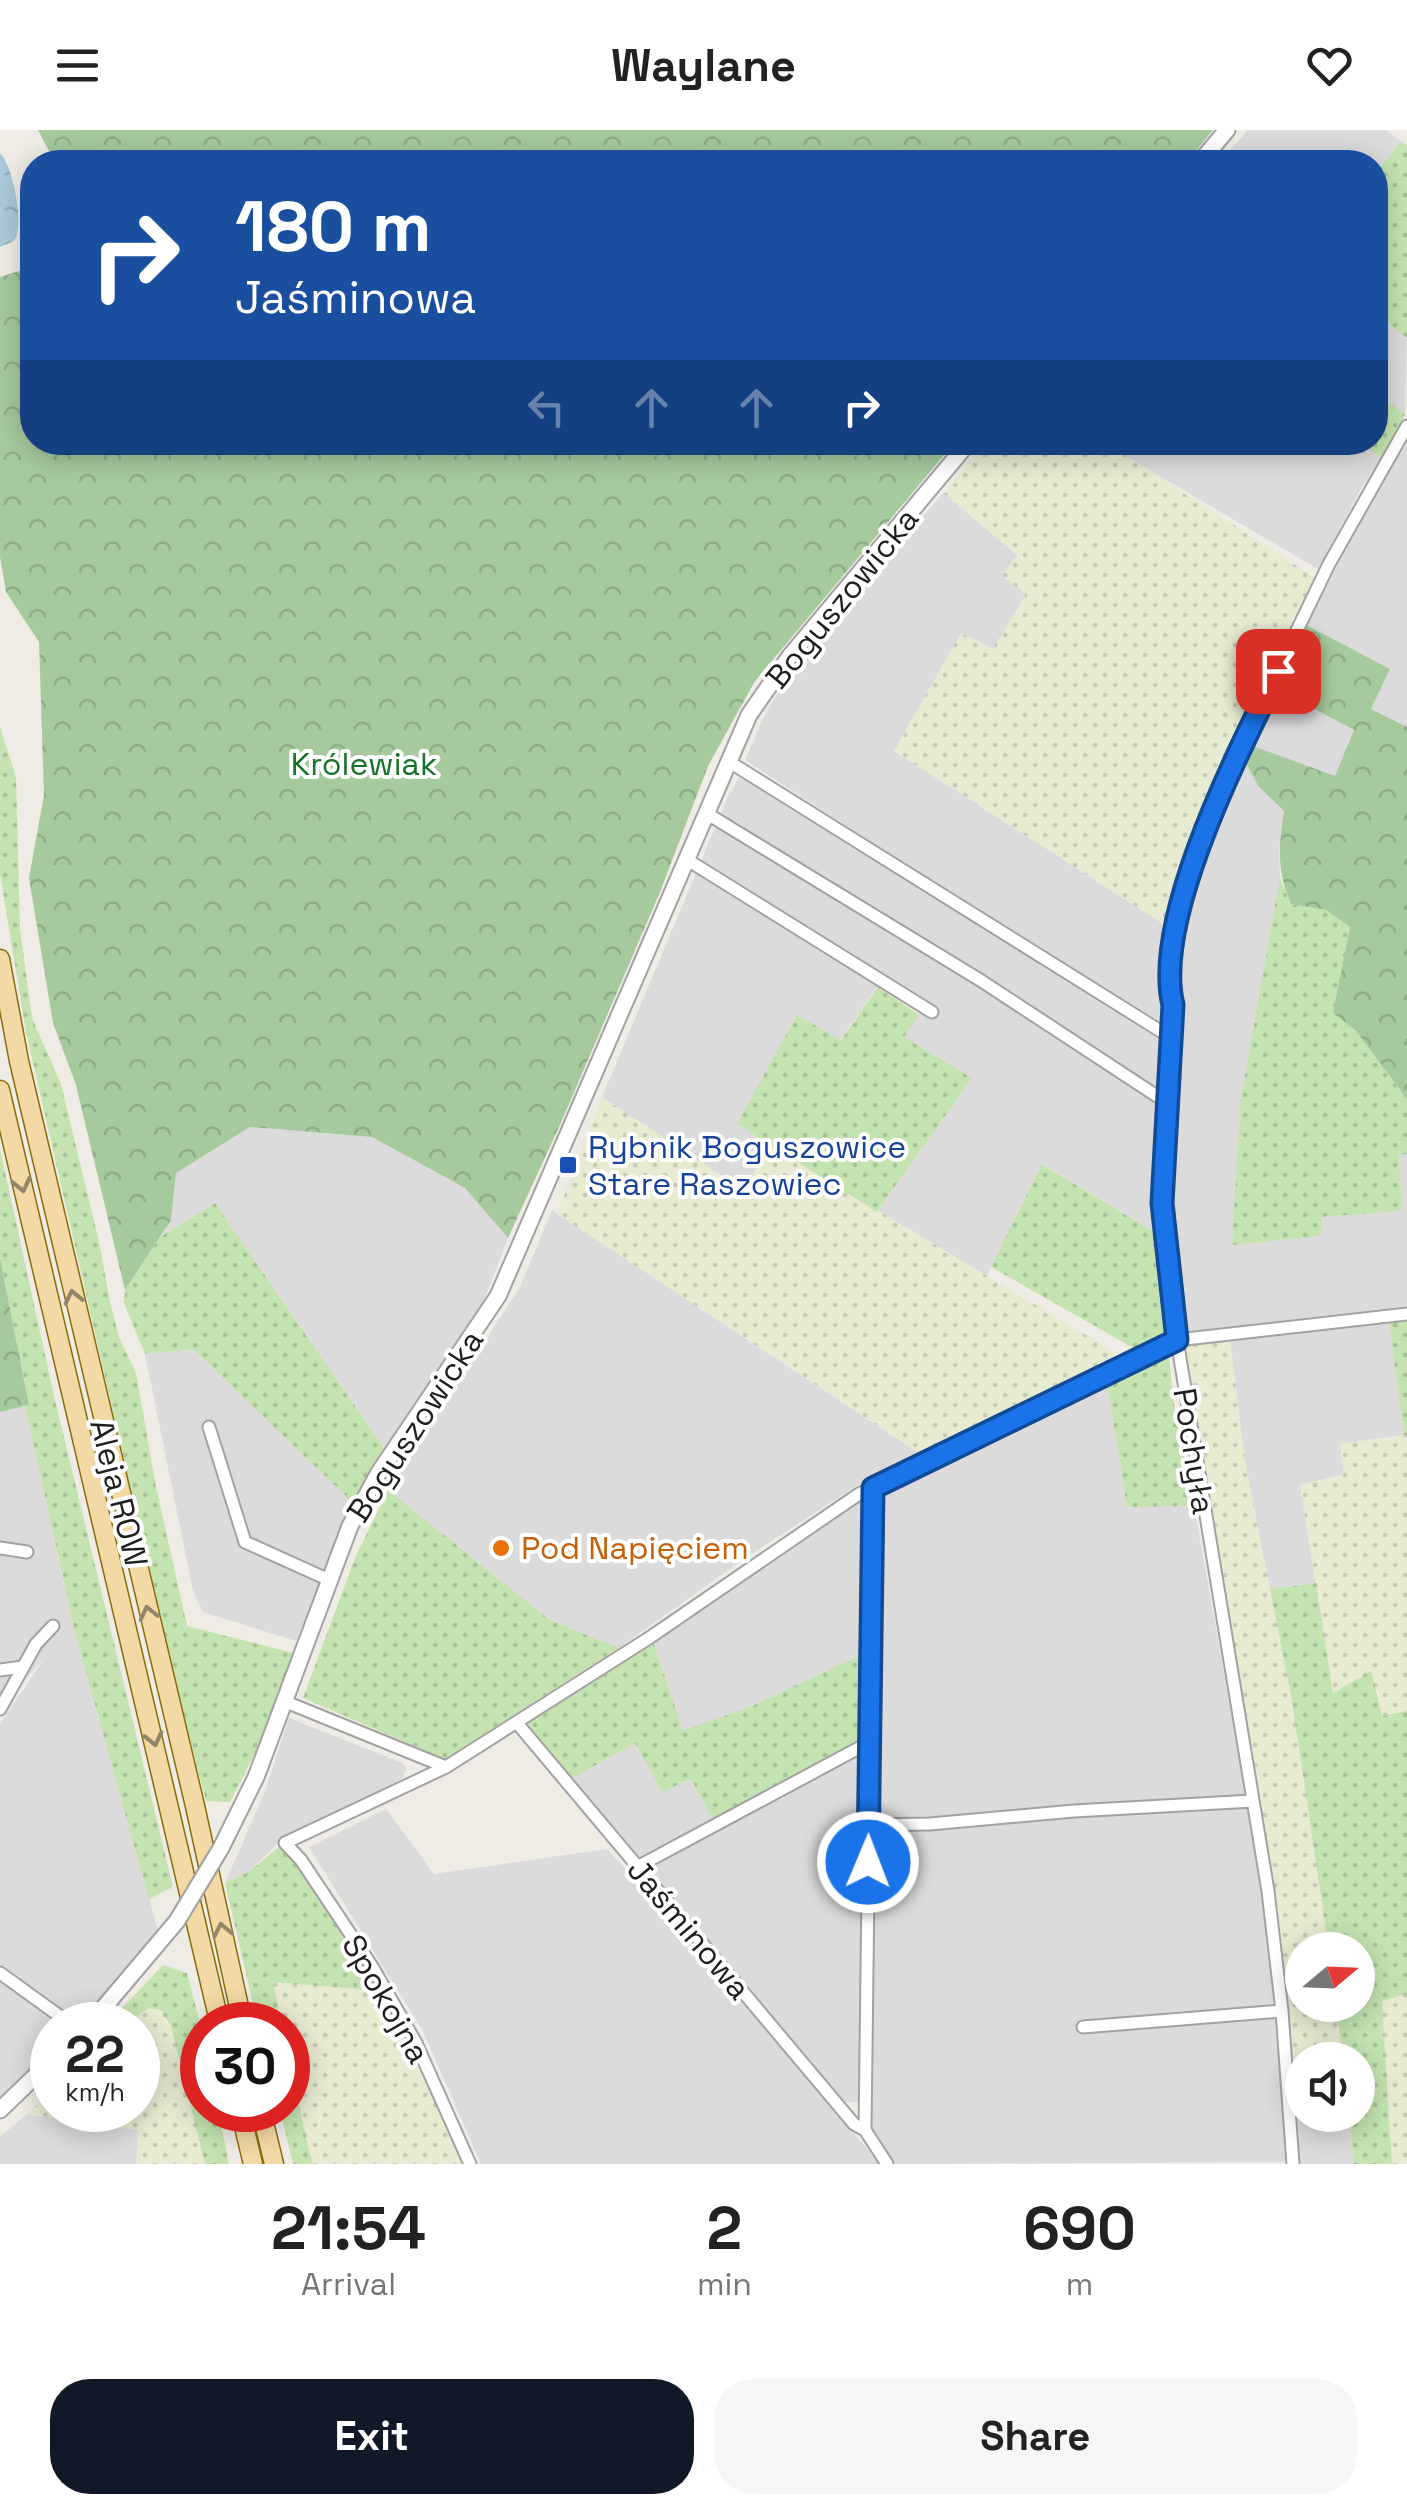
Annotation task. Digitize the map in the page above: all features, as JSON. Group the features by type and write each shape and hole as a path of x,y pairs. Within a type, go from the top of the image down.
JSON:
{"main road":[{"name":"Aleja ROW","path":"0,960 19,1061 195,1806 237,2002"},
{"name":"Aleja ROW","path":"0,1090 215,2002"},
{"path":"245,2132 253,2164"},
{"path":"266,2132 274,2164"}],"street":[{"path":"1210,150 1227,130"},
{"name":"Pochyła","path":"1293,2164 1282,2011 1253,1802 1177,1340 1162,1203 1173,1005 1168,984 1170,943 1190,872 1249,730 1328,564 1407,426"},
{"name":"Boguszowicka","path":"108,2002 177,1921 222,1848 256,1777 328,1579 368,1490 498,1296 749,715 790,656 958,455"},
{"path":"728,761 1170,1037"},
{"path":"706,813 980,980 1166,1102"},
{"path":"686,859 932,1012"},
{"path":"286,1702 446,1767 873,1488 1177,1340 1407,1314"},
{"path":"208,1427 245,1542 328,1579"},
{"path":"865,2130 873,1488"},
{"path":"0,1548 27,1552"},
{"path":"0,1709 36,1644 53,1626"},
{"path":"0,1670 22,1667"},
{"name":"Jaśminowa","path":"517,1723 854,2124 865,2130 887,2164"},
{"path":"638,1867 870,1742"},
{"name":"Spokojna","path":"446,1767 286,1843 301,1860 416,2043 470,2164"},
{"path":"869,1824 930,1824 1074,1811 1253,1802"},
{"path":"0,1972 41,2002"},
{"path":"1083,2027 1282,2011"},
{"path":"0,2110 30,2081"}],"shaded area":[{"path":"1248,130 1386,130 1401,141 1388,158 1388,150 1230,150"},
{"path":"1388,324 1407,338 1405,414 1388,402"},
{"path":"1407,440 1407,727 1371,709 1306,625 1352,530"},
{"path":"1123,455 1378,455 1382,458 1318,569"},
{"path":"943,493 1018,555 1027,593 993,649 962,633 894,751 1165,925 1163,1023 951,894 745,760 785,680"},
{"path":"1277,689 1354,730 1335,777 1250,745"},
{"path":"1243,758 1259,787 1284,811 1280,879 1232,1244 1320,1236 1321,1217 1402,1211 1399,1154 1407,1154 1407,1306 1181,1333 1169,1201 1170,957 1196,867"},
{"path":"739,777 1160,1040 1154,1232 1043,1164 986,1277 877,1212 972,1078 903,1037 923,1008 880,983 840,1040 797,1016 738,1124 769,1145 744,1191 602,1097"},
{"path":"250,1127 372,1137 465,1188 508,1238 484,1300 386,1451 215,1203 160,1237 171,1220 176,1173"},
{"path":"552,1210 922,1455 873,1475 741,1561 619,1648 550,1620 388,1490 520,1287"},
{"path":"1389,1322 1404,1435 1340,1444 1344,1474 1300,1485 1316,1583 1270,1589 1245,1462 1230,1340"},
{"path":"193,1349 353,1503 296,1641 203,1612 193,1591 145,1354"},
{"path":"1107,1382 1127,1506 1194,1506 1263,1890 1288,2162 894,2164 868,2123 873,2034 881,1490"},
{"path":"25,1406 76,1637 160,1937 102,2002 52,2002 0,1964 0,1724 44,1659 0,1706 0,1412"},
{"path":"859,1500 870,1510 865,1653 752,1706 683,1732 653,1641"},
{"path":"289,1718 403,1763 407,1769 401,1780 282,1840 248,1872 225,1883 264,1794"},
{"path":"867,1740 859,2102 845,2102 573,1778 635,1743 662,1791 691,1778 712,1818"},
{"path":"386,1809 434,1874 607,1849 676,1924 880,2164 481,2164 423,2031 309,1847"},
{"path":"0,1979 32,2002 30,2074 0,2102"},
{"path":"27,2114 30,2132 139,2132 136,2164 0,2164 0,2137"},
{"path":"1298,2132 1351,2132 1354,2164 1300,2164"}],"green space":[{"path":"38,130 1213,130 1197,150 48,150"},
{"path":"1401,141 1407,145 1407,338 1388,324 1388,158"},
{"name":"Królewiak","path":"20,271 20,455 944,455 755,681 708,766 660,892 508,1238 465,1188 372,1137 250,1127 176,1173 171,1220 125,1290 76,1085 53,1023 29,878 44,795 39,642 6,592 0,557 0,277"},
{"path":"1388,402 1405,414 1388,447"},
{"path":"974,455 1126,455 1317,579 1239,733 1165,925 894,751 961,633 993,649 1026,594 1002,576 1017,555 943,493"},
{"path":"1306,625 1390,669 1371,709 1407,727 1407,1099 1356,1031 1333,1013 1350,927 1326,910 1291,904 1280,858 1284,811 1259,787 1243,758 1250,745 1335,776 1354,730 1277,689"},
{"path":"0,727 16,777 20,929 32,1018 61,1084 119,1337 136,1373 187,1626 293,1653 264,1736 230,1802 206,1801 176,1687 26,1032 0,874"},
{"path":"1280,878 1291,904 1326,910 1350,927 1334,1012 1356,1031 1407,1099 1407,1154 1399,1155 1402,1211 1322,1217 1320,1236 1232,1245 1241,1098"},
{"path":"878,987 919,1015 904,1037 972,1078 877,1212 737,1124 797,1015 841,1040"},
{"path":"602,1097 744,1190 769,1145 1116,1353 1096,1368 922,1455 557,1214"},
{"path":"0,1149 54,1396 173,1887 149,1899 76,1637 25,1406 29,1404 0,1258"},
{"path":"1042,1164 1154,1232 1168,1332 1135,1349 991,1267"},
{"path":"215,1203 386,1451 353,1503 193,1349 145,1354 124,1303 125,1290 160,1237"},
{"path":"0,1258 29,1405 0,1412"},
{"path":"1407,1320 1407,1435 1404,1435 1389,1322"},
{"path":"1230,1340 1245,1462 1292,1701 1326,1932 1285,1932 1285,1982 1274,1884 1184,1346"},
{"path":"1168,1350 1175,1412 1194,1506 1127,1507 1107,1382"},
{"path":"1407,1435 1407,1711 1382,1716 1333,1694 1300,1485 1344,1474 1340,1444"},
{"path":"388,1490 550,1620 619,1648 445,1759 303,1698 355,1558"},
{"path":"1316,1583 1333,1693 1371,1671 1382,1716 1407,1711 1407,1994 1382,2001 1392,2164 1354,2164 1351,2132 1375,2132 1375,2042 1341,2042 1338,2022 1375,2022 1375,1932 1326,1932 1292,1701 1270,1589"},
{"path":"653,1641 683,1731 752,1706 867,1652 867,1740 712,1818 691,1779 662,1792 635,1743 573,1778 529,1730 528,1724"},
{"path":"284,1843 302,1864 380,1991 273,1982 277,2002 253,2002 225,1883 248,1872"},
{"path":"163,1965 187,1973 194,2002 180,2002 180,2063 160,2002 128,2002"},
{"path":"273,1981 380,1991 424,2072 463,2164 312,2164 305,2132 310,2132 310,2002 278,2002"},
{"path":"1407,1994 1407,2164 1392,2164 1382,2001"},
{"path":"161,2010 170,2022 180,2063 180,2132 197,2132 205,2164 136,2164 138,2132 160,2132"},
{"path":"1289,2022 1338,2022 1341,2042 1292,2042"},
{"path":"197,2132 222,2132 229,2164 205,2164"},
{"path":"285,2132 305,2132 312,2164 293,2164"}],"water":[{"path":"0,153 13,182 18,223 14,241 0,247"}],"place":[{"name":"Rybnik Boguszowice Stare Raszowiec","path":"568,1165"},
{"name":"Pod Napięciem","path":"501,1548"}],"route":[{"path":"868,1862 873,1488 1177,1340 1162,1203 1173,1005 1168,984 1170,943 1190,872 1278,671"}]}
